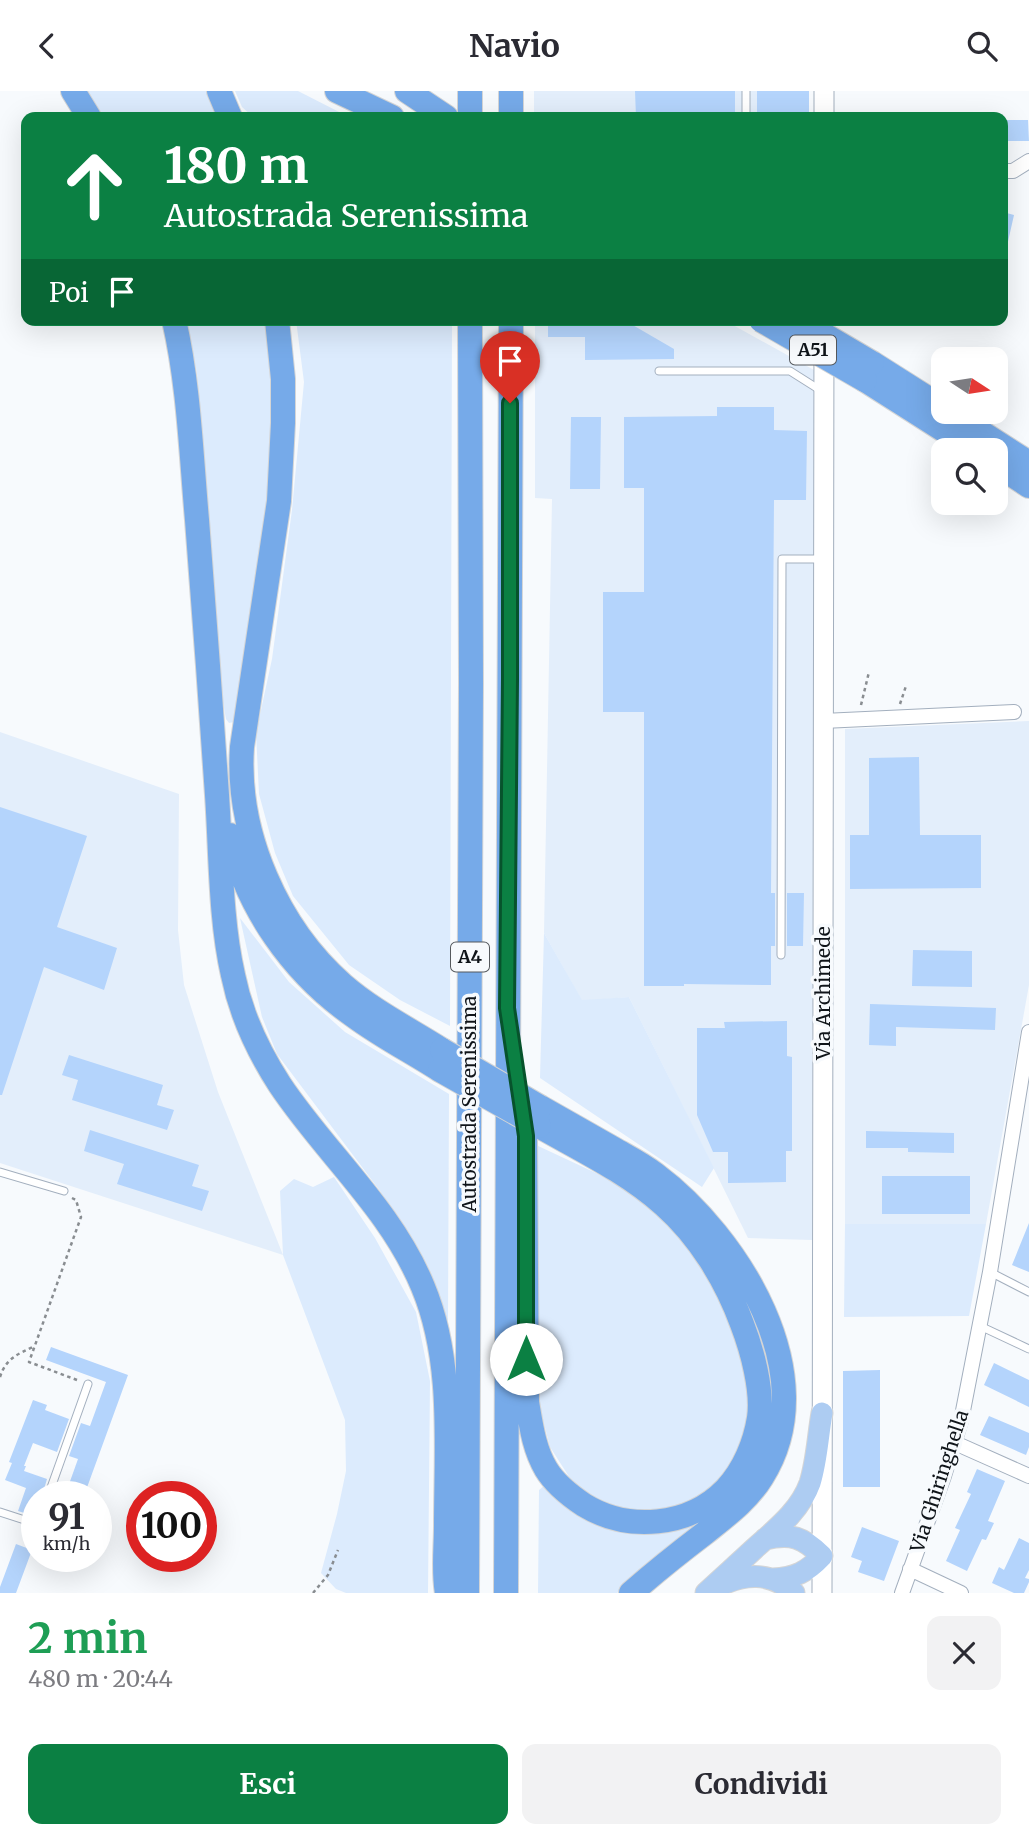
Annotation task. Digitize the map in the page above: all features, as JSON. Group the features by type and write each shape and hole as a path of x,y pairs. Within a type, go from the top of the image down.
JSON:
{"highway":[{"path":"73,91 86,112"},
{"path":"219,91 228,112"},
{"path":"337,91 381,112"},
{"path":"407,91 438,112"},
{"path":"470,91 470,112"},
{"path":"511,91 511,112"},
{"path":"175,326 187,396 230,961 237,993 263,1058 281,1087 395,1233 418,1275 431,1308 441,1351 445,1394 447,1593"},
{"path":"278,326 283,379 279,501 242,747 243,785 255,850 276,900 324,967 344,986 441,1060"},
{"name":"Autostrada Serenissima","path":"467,1593 470,326"},
{"name":"Autostrada Serenissima","path":"506,1593 510,326"},
{"name":"A51","path":"773,326 931,402"},
{"name":"A51","path":"807,326 959,438"},
{"path":"968,424 1029,463"},
{"path":"1008,472 1029,486"},
{"path":"216,772 232,844 256,905 284,949 304,973 347,1011 540,1116 655,1174 706,1221 732,1254 754,1289 772,1335 782,1374 785,1400 779,1441 770,1464 757,1485 735,1509 631,1593"},
{"path":"507,1008 526,1136 527,1394 538,1453 557,1483 591,1509 622,1520 641,1522 668,1520 685,1515 716,1498 730,1485 743,1465 755,1435 760,1412 758,1386 748,1340 715,1269 697,1241 670,1211 636,1181 540,1116"}],"main road":[{"path":"706,1593 793,1513 809,1486 822,1413"},
{"path":"706,1593 736,1579 773,1579 801,1574 822,1556 802,1539 779,1536 765,1539"},
{"path":"773,1579 794,1593"}],"street":[{"path":"824,91 824,112"},
{"path":"1008,171 1013,171 1029,161"},
{"name":"Via Archimede","path":"822,1593 824,326"},
{"path":"823,721 1014,712"},
{"name":"Via Ghiringhella","path":"902,1593 961,1421 1025,1096 1029,1033"},
{"path":"955,1443 1029,1476"},
{"path":"910,1569 961,1593"}],"lane":[{"path":"746,91 746,112"},
{"path":"659,371 790,371 824,393"},
{"path":"781,955 782,559 823,559"},
{"path":"0,1172 64,1191"},
{"path":"990,1272 1029,1293"},
{"path":"980,1326 1029,1349"},
{"path":"53,1481 88,1384"},
{"path":"0,1512 21,1519"}],"path":[{"path":"857,719 869,672"},
{"path":"895,717 906,686"},
{"path":"64,1191 76,1200 80,1217 29,1362 88,1384"},
{"path":"0,1377 12,1356 35,1346"},
{"path":"313,1593 328,1575 338,1550"}],"shaded area":[{"path":"86,91 212,91 220,112 98,112"},
{"path":"235,91 298,91 339,112 248,112 242,107"},
{"path":"534,91 809,91 809,112 534,112"},
{"path":"187,326 272,326 276,452 234,722 229,723 222,697 197,373"},
{"path":"297,326 452,326 450,1026 400,1000 349,965 293,896 275,853 259,794 256,733 272,659 292,510 304,382"},
{"path":"535,326 735,326 814,370 812,1240 748,1238 629,997 582,1001 544,933 552,499 535,498"},
{"path":"1029,721 1029,985 986,1224 845,1224 845,729"},
{"path":"0,732 179,794 178,930 184,985 218,1092 283,1255 0,1163"},
{"path":"240,918 289,982 345,1032 449,1094 448,1321 422,1261 380,1191 277,1054 262,1017"},
{"path":"544,933 582,1000 629,997 714,1168 702,1187 540,1078"},
{"path":"536,1145 641,1194 678,1230 710,1276 749,1373 748,1435 719,1485 673,1510 635,1511 601,1502 575,1486 550,1447 536,1393"},
{"path":"334,1177 375,1238 416,1312 430,1381 428,1593 346,1593 336,1589 321,1573 346,1471 345,1420 283,1255 280,1191 294,1179 313,1187"},
{"path":"845,1224 986,1224 969,1316 844,1317"},
{"path":"545,1485 578,1515 607,1529 639,1534 668,1533 706,1519 617,1593 538,1593 539,1490"}],"building":[{"path":"635,91 735,91 735,112 636,112"},
{"path":"757,91 809,91 809,112 757,112"},
{"path":"1008,120 1028,120 1029,141 1008,141"},
{"path":"1008,213 1014,215 1008,242"},
{"path":"548,326 634,326 674,349 674,359 585,360 585,337 548,337"},
{"path":"717,407 774,407 774,430 807,431 806,500 774,500 771,893 775,893 775,946 771,946 771,985 644,986 644,712 603,712 603,592 644,592 644,488 624,488 624,417 717,416"},
{"path":"571,417 601,417 600,489 570,489"},
{"path":"919,757 920,835 981,835 981,888 850,889 850,835 869,835 869,758"},
{"path":"0,807 87,836 57,927 117,948 104,990 44,967 2,1095 0,1095"},
{"path":"787,893 804,893 803,946 787,946"},
{"path":"913,950 972,951 972,987 912,986"},
{"path":"870,1004 996,1008 995,1030 896,1027 896,1046 869,1045"},
{"path":"787,1021 787,1056 792,1057 792,1151 786,1151 786,1182 728,1183 728,1152 713,1152 697,1115 697,1028 725,1028 724,1022"},
{"path":"69,1055 163,1085 157,1105 174,1110 167,1130 72,1100 78,1080 62,1075"},
{"path":"90,1130 199,1165 192,1186 209,1191 202,1211 117,1184 124,1164 84,1151"},
{"path":"866,1131 954,1133 954,1153 908,1152 908,1148 866,1148"},
{"path":"882,1176 970,1176 970,1214 882,1214"},
{"path":"1029,1223 1029,1272 1012,1265"},
{"path":"51,1347 128,1375 89,1481 70,1481 78,1459 69,1456 81,1423 90,1426 106,1382 46,1360"},
{"path":"994,1363 1029,1380 1029,1407 984,1385"},
{"path":"880,1370 880,1487 843,1487 843,1371"},
{"path":"33,1400 47,1405 45,1410 69,1419 57,1452 33,1443 24,1466 24,1471 46,1481 21,1481 21,1486 5,1480 12,1463 9,1462"},
{"path":"989,1416 1029,1433 1026,1455 980,1435"},
{"path":"977,1469 1005,1481 988,1521 994,1523 986,1540 982,1539 967,1571 946,1561 960,1530 955,1528 971,1494 967,1492"},
{"path":"862,1527 899,1541 884,1581 858,1572 862,1561 851,1557"},
{"path":"1019,1538 1029,1543 1029,1570 1025,1578 1029,1579 1029,1582 1024,1593 1014,1593 992,1583 999,1567 1004,1570"},
{"path":"16,1544 21,1546 21,1572 24,1572 16,1593 0,1593"}],"route":[{"path":"510,403 507,1008 526,1136 526,1359"}]}
